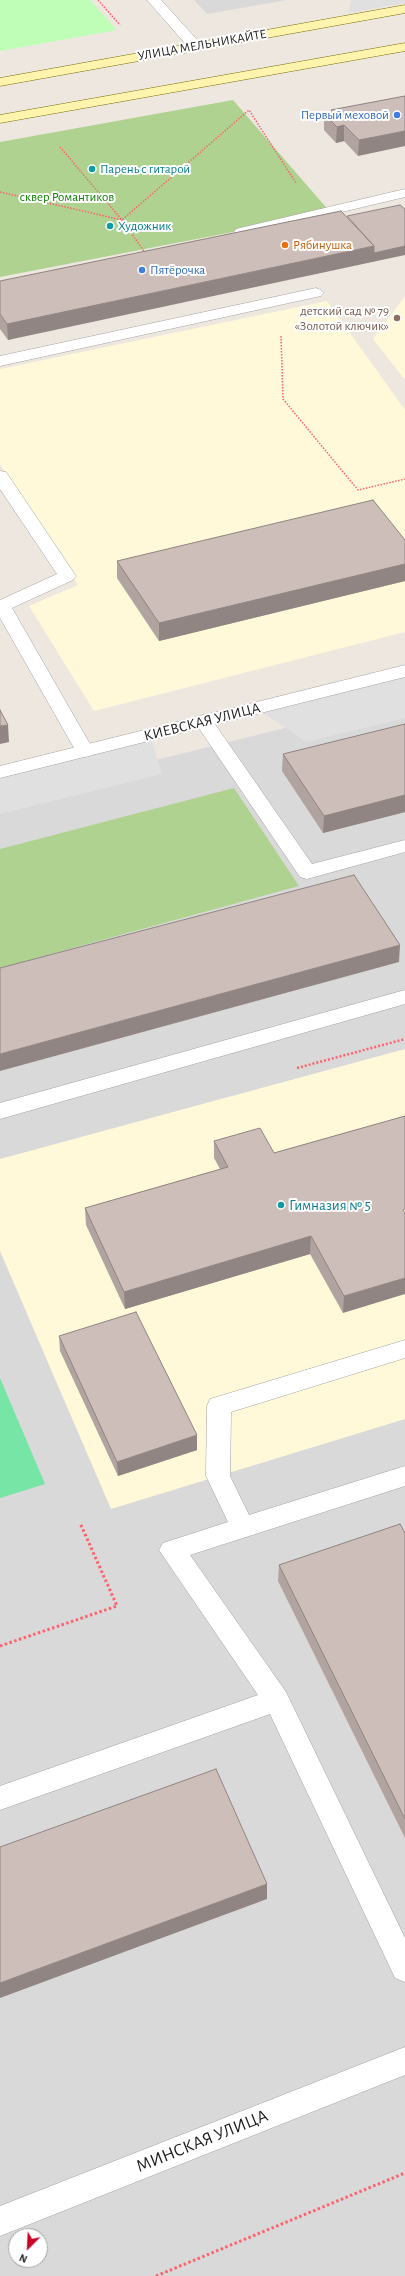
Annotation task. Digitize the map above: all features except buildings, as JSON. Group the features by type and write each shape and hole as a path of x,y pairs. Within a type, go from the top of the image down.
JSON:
{"main road":[{"name":"УЛИЦА МЕЛЬНИКАЙТЕ","path":"0,82 405,9"},
{"path":"0,119 405,47"}],"street":[{"path":"154,0 195,46"},
{"path":"230,235 405,194"},
{"path":"0,360 316,293"},
{"path":"0,476 67,576 2,606 86,751"},
{"name":"КИЕВСКАЯ УЛИЦА","path":"0,772 405,672"},
{"path":"203,721 307,872 405,846"},
{"path":"0,1111 405,997"},
{"path":"243,1528 218,1476 219,1406 405,1349"},
{"path":"405,1476 172,1550 277,1700 405,1968"},
{"path":"0,1798 277,1700"},
{"name":"МИНСКАЯ УЛИЦА","path":"0,2221 405,2061"}],"path":[{"path":"98,0 123,28"},
{"path":"122,220 249,110 297,184"},
{"path":"60,147 122,220 146,254"},
{"path":"0,192 122,220"},
{"path":"280,301 283,399 358,490 405,479"},
{"path":"0,1646 117,1606 80,1523"},
{"path":"156,2276 405,2173"}],"shaded area":[{"path":"194,0 287,0 207,14"},
{"path":"351,0 405,0 405,3 348,13"},
{"name":"детский сад № 79 «Золотой ключик»","path":"405,296 405,380 373,339"},
{"path":"327,301 405,410 405,632 94,711 29,606 78,585 0,464 0,369"},
{"path":"405,671 405,718 306,742 256,708"},
{"path":"405,698 405,2276 0,2276 0,799"},
{"path":"150,735 162,774 0,814 0,773"},
{"path":"405,1049 405,1419 111,1509 0,1251 0,1159"}],"green space":[{"path":"0,0 90,0 117,30 0,51"},
{"name":"сквер Романтиков","path":"233,100 331,213 0,277 0,142"},
{"path":"234,788 299,886 0,968 0,849"},
{"path":"0,1378 45,1484 0,1498"}],"place":[{"name":"Первый меховой","path":"397,115"},
{"name":"Парень с гитарой","path":"92,169"},
{"name":"Художник","path":"110,226"},
{"name":"Рябинушка","path":"285,245"},
{"name":"Пятёрочка","path":"142,270"},
{"name":"детский сад № 79 «Золотой ключик»","path":"397,318"},
{"name":"Гимназия № 5","path":"281,1205"}]}
